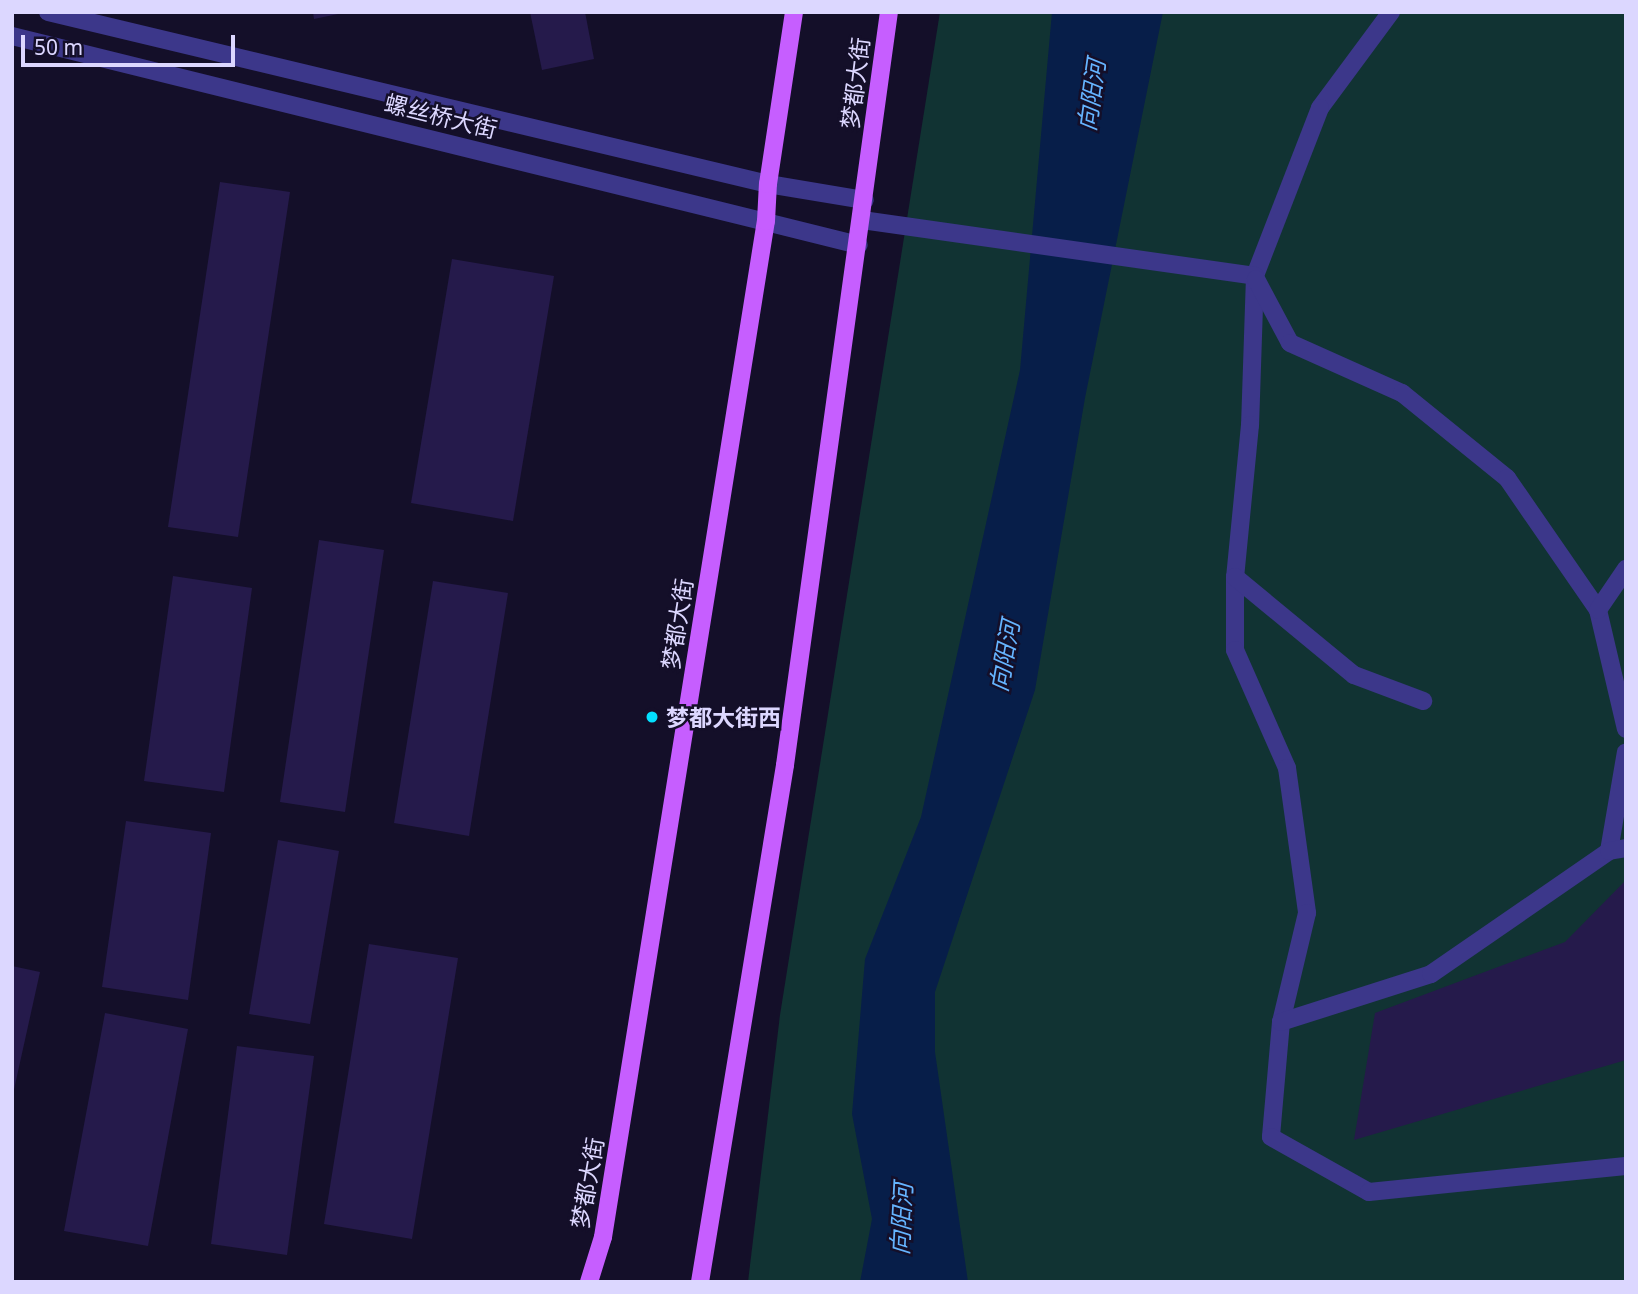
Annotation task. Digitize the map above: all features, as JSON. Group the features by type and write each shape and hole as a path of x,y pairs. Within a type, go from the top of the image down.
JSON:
{"main road":[{"name":"梦都大街","path":"589,1282 603,1237 766,221 768,184 794,12"},
{"name":"梦都大街","path":"700,1282 785,765 859,245 889,12"}],"street":[{"name":"螺丝桥大街","path":"48,12 768,184 865,200"},
{"path":"1391,12 1320,107 1255,276 1250,425 1235,577 1235,650 1287,768 1307,913 1281,1022 1271,1137 1369,1192 1626,1166"},
{"name":"螺丝桥大街","path":"12,36 859,245"},
{"path":"862,220 1255,276"},
{"path":"1255,276 1290,343 1402,393 1507,478 1598,610 1626,729"},
{"path":"1598,610 1626,569"},
{"path":"1235,577 1354,675 1423,701"},
{"path":"1281,1022 1431,974 1618,849 1626,752"}],"green space":[{"path":"940,12 1626,12 1626,1282 748,1282 780,1015"}],"water":[{"name":"向阳河","path":"1052,12 1163,12 1085,398 1035,690 935,992 935,1052 968,1282 860,1282 872,1219 852,1114 865,959 921,817 1020,370"}],"building":[{"path":"313,12 343,12 343,13 314,19"},
{"path":"530,12 585,12 594,59 542,70"},
{"path":"220,182 290,192 238,537 168,527"},
{"path":"452,259 554,276 513,521 411,503"},
{"path":"319,540 384,550 345,812 280,802"},
{"path":"173,576 252,588 224,792 144,781"},
{"path":"433,581 508,593 469,836 394,823"},
{"path":"126,821 211,833 188,1000 102,987"},
{"path":"278,840 339,851 310,1024 249,1014"},
{"path":"1626,880 1626,1060 1354,1140 1375,1013 1565,942"},
{"path":"369,944 458,958 412,1239 324,1224"},
{"path":"12,966 40,972 13,1094 12,1094"},
{"path":"105,1013 188,1029 148,1246 64,1231"},
{"path":"237,1046 314,1056 287,1255 211,1244"}],"place":[{"name":"梦都大街西","path":"652,717"}]}
